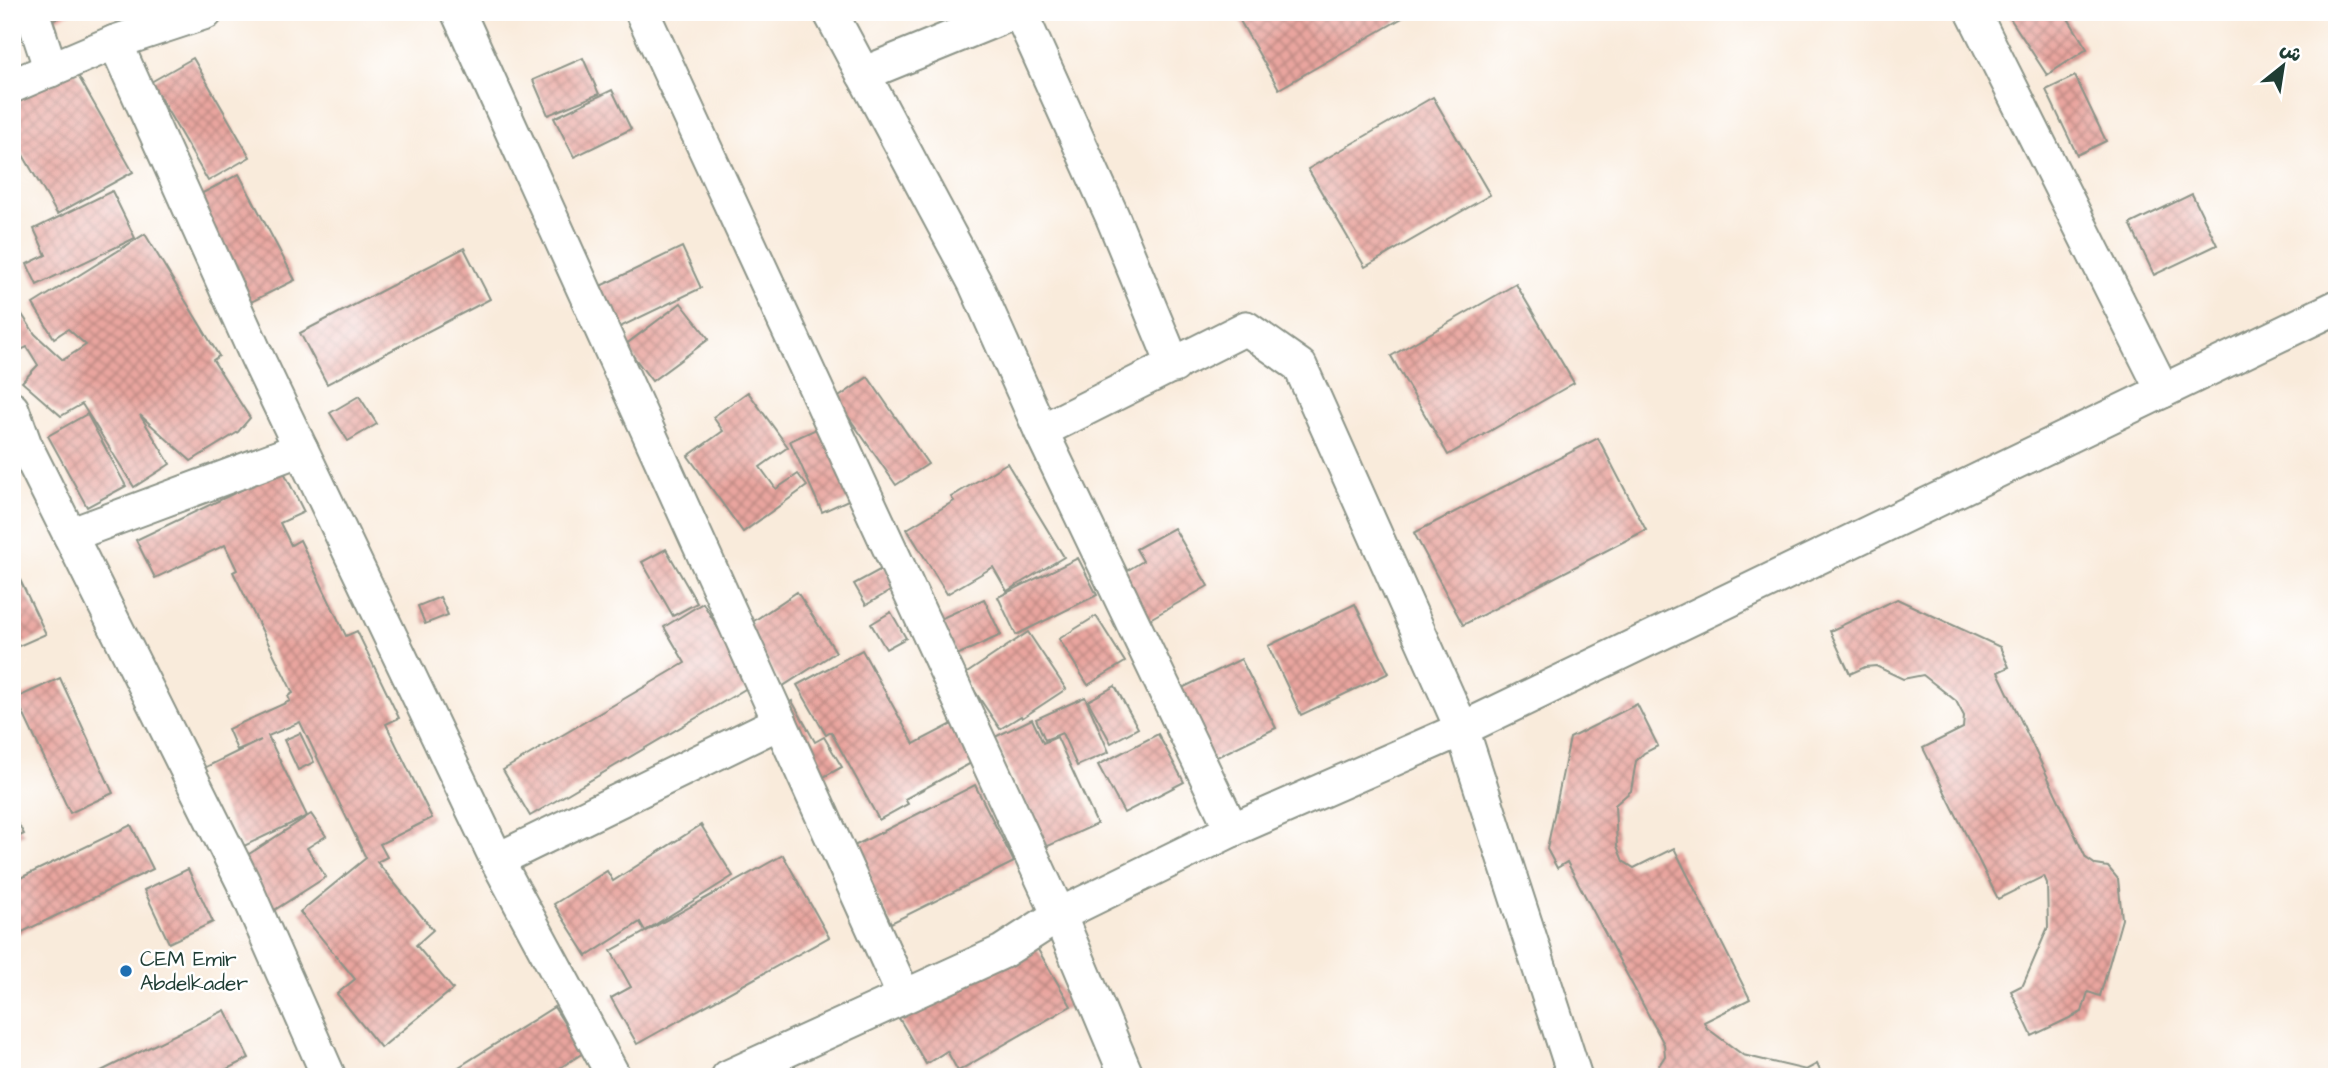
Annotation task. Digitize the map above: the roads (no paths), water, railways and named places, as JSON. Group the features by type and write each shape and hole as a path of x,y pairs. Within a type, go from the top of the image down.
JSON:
{"street":[{"path":"32,12 51,70"},
{"path":"12,86 115,42 206,12"},
{"path":"458,12 904,996"},
{"path":"642,12 1059,915 1126,1077"},
{"path":"830,12 975,283 1041,431 1232,830"},
{"path":"863,74 1015,12"},
{"path":"1020,12 1112,216 1174,366"},
{"path":"1973,12 2163,391"},
{"path":"115,42 251,345 497,860 614,1077"},
{"path":"728,1077 1002,952 1059,915 1232,830 1462,729 2337,307"},
{"path":"1041,431 1247,328 1300,366 1462,729 1575,1077"},
{"path":"12,409 19,447 70,535 243,882 329,1077"},
{"path":"70,535 301,449"},
{"path":"497,860 780,722"}],"place":[{"name":"CEM Emir Abdelkader","path":"126,971"}]}
